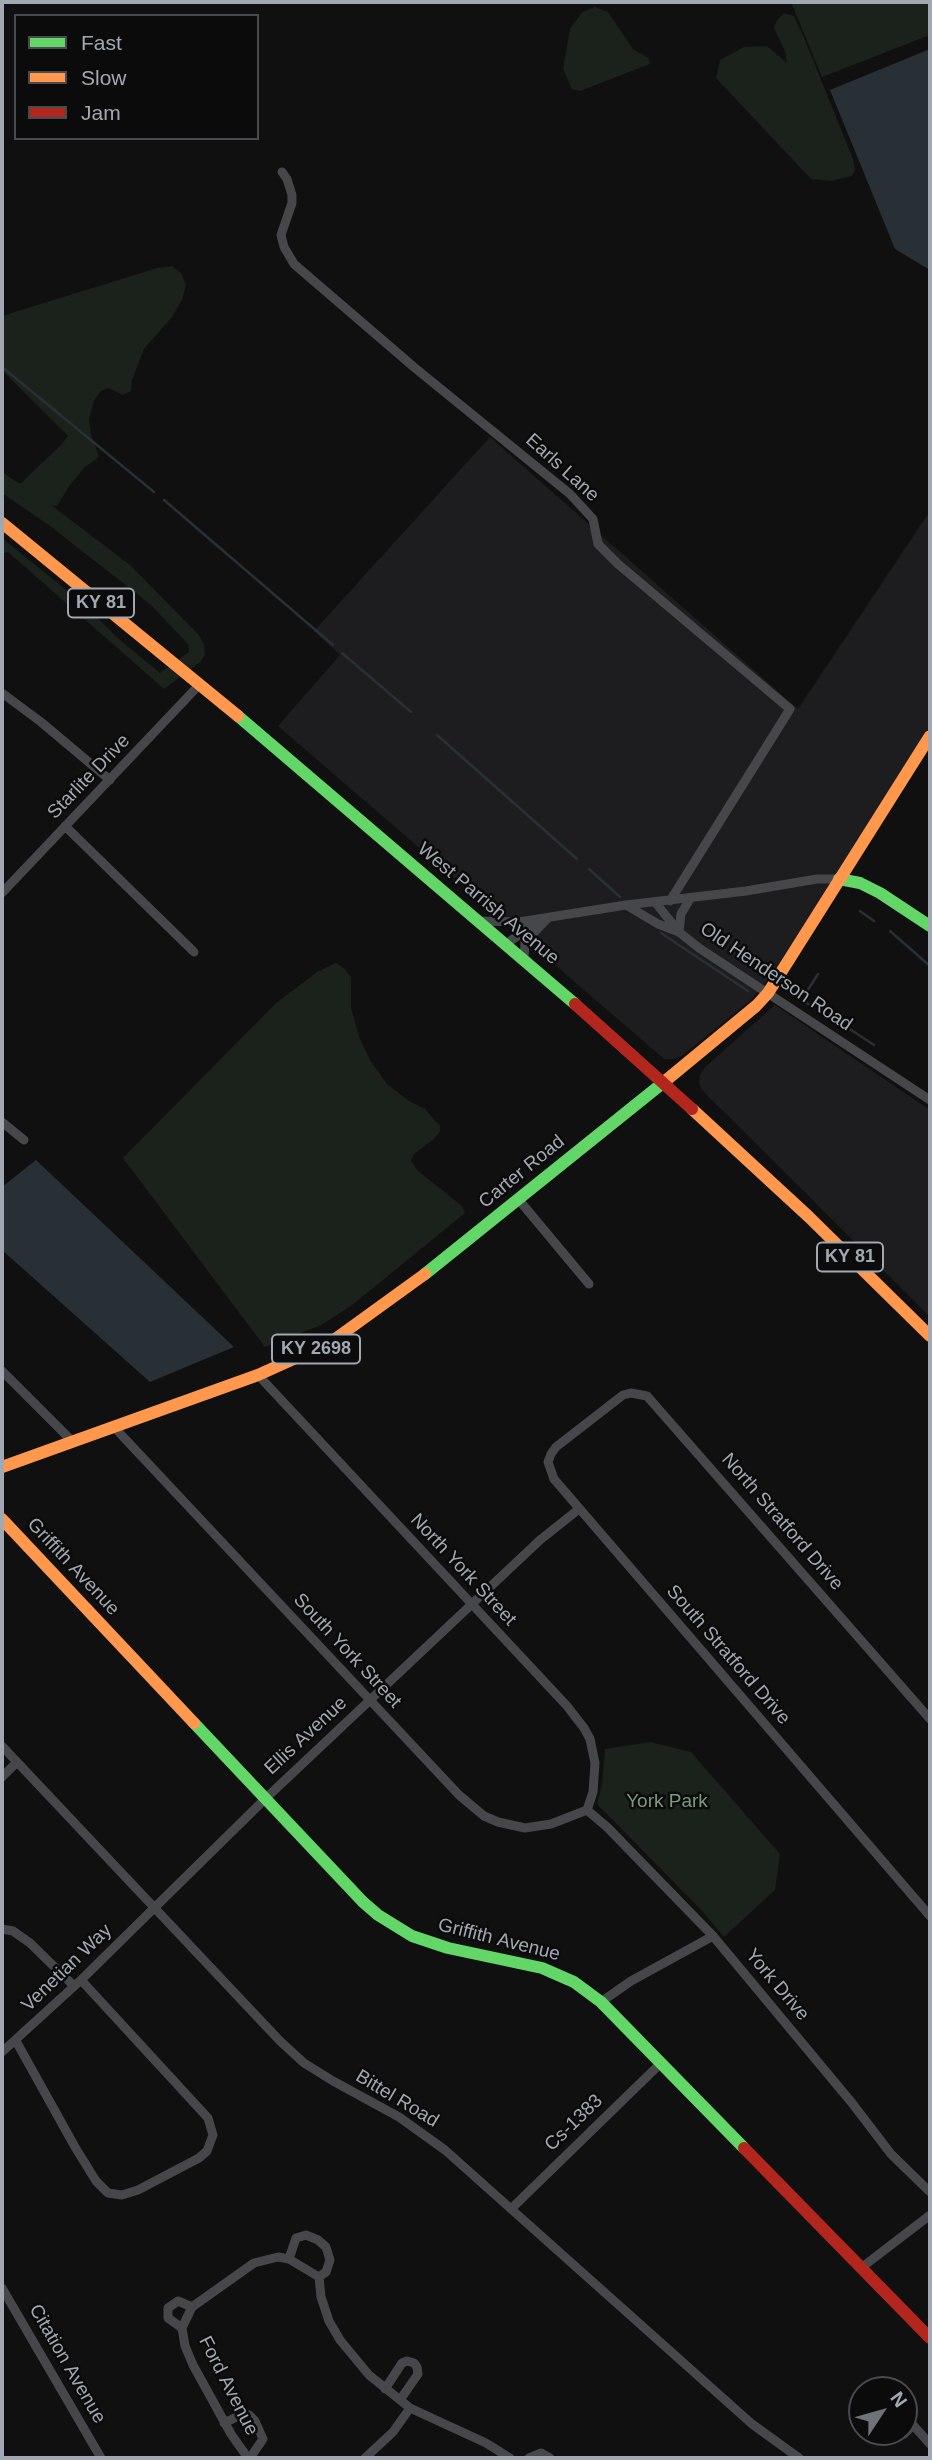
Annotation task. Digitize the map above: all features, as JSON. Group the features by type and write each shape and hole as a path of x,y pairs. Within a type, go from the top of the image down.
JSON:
{"main road":[{"name":"West Parrish Avenue","path":"2,523 200,684 524,959 664,1082 930,1336"},
{"name":"Carter Road","path":"2,1467 258,1375 310,1353 363,1321 519,1199 756,1006 768,993 930,736"},
{"path":"839,879 870,888 930,926"},
{"name":"Griffith Avenue","path":"2,1519 363,1902 395,1927 412,1936 447,1948 542,1968 559,1974 601,2002 930,2338"}],"street":[{"name":"Earls Lane","path":"282,172 292,194 292,203 281,235 285,251 294,264 415,368 570,494 593,519 598,544 618,565 790,709 670,901"},
{"name":"Starlite Drive","path":"2,893 200,684"},
{"path":"2,693 110,780"},
{"path":"65,827 194,952"},
{"path":"479,921 503,923 547,919 626,905 690,899 817,879 839,879"},
{"path":"626,905 644,918 679,932 681,914 690,899"},
{"name":"Old Henderson Road","path":"656,902 679,932 930,1100"},
{"path":"506,944 533,924 547,919"},
{"path":"524,959 525,942 547,919"},
{"path":"2,1123 24,1140"},
{"path":"519,1199 589,1284"},
{"path":"2,1371 73,1442"},
{"name":"North York Street","path":"258,1375 567,1706 584,1728 590,1739 595,1763 593,1792 587,1810"},
{"name":"North Stratford Drive","path":"593,1418 631,1392 647,1396 654,1401 776,1545 832,1605 930,1719"},
{"name":"South Stratford Drive","path":"593,1418 556,1447 548,1462 554,1479 930,1916"},
{"name":"South York Street","path":"114,1427 459,1796 484,1816 525,1828 551,1824 587,1810"},
{"name":"Ellis Avenue","path":"155,1908 265,1799 540,1540 579,1509"},
{"name":"Bittel Road","path":"2,1746 304,2063 430,2137 752,2424 799,2458"},
{"path":"2,1777 17,1762"},
{"name":"York Drive","path":"587,1810 607,1826 713,1937 852,2103 891,2154 930,2192"},
{"name":"Venetian Way","path":"2,2052 155,1908"},
{"path":"2,1929 13,1931 22,1937 78,1983 192,2099 212,2126 213,2139 207,2151 138,2190 122,2196 108,2193 75,2147 16,2040"},
{"path":"601,2002 631,1981 713,1937"},
{"name":"Cs-1383","path":"511,2209 661,2063"},
{"path":"861,2268 930,2215"},
{"path":"289,2259 296,2238 306,2235 318,2240 326,2247 330,2260 326,2272 319,2277"},
{"path":"182,2329 168,2318 168,2308 178,2301 192,2307 254,2263 278,2257 289,2259 319,2277"},
{"path":"319,2277 321,2297 340,2340 369,2375 410,2408 486,2443 510,2458"},
{"name":"Citation Avenue","path":"2,2288 101,2458"},
{"name":"Ford Avenue","path":"192,2307 182,2329 188,2355 224,2423 249,2458"},
{"path":"385,2389 402,2363 414,2363 418,2374 400,2400"},
{"path":"365,2458 393,2432 410,2408"},
{"path":"224,2423 243,2414 252,2417 258,2425 264,2440 249,2458"},
{"path":"918,2431 930,2444"},
{"path":"529,2458 541,2453 550,2458"}],"shaded area":[{"path":"930,49 930,270 895,249 830,90"},
{"path":"490,437 798,709 930,511 930,726 770,977 751,1000 675,1059 664,1059 278,726 340,655 314,631"},
{"path":"775,1005 930,1110 930,1317 702,1090 700,1075 705,1067"},
{"path":"36,1160 234,1347 150,1382 2,1250 2,1187"}],"green space":[{"path":"791,2 930,2 930,35 822,77"},
{"path":"595,7 608,12 633,49 648,58 650,64 580,91 572,89 563,69 570,29 582,12"},
{"path":"784,13 794,16 803,35 853,159 855,170 852,176 831,181 811,179 716,78 720,60 744,47 767,46 787,63 785,51 774,28"},
{"path":"172,266 181,273 186,285 182,300 172,317 144,349 132,380 131,391 122,395 109,388 101,391 94,401 89,419 91,435 99,457 85,467 57,506 51,505 130,565 199,635 205,655 200,662 164,689 8,552 2,554 2,538 81,602 119,639 160,673 189,652 188,644 151,605 50,526 2,493 2,472 20,484 68,436 2,370 2,316 157,268"},
{"path":"336,963 351,977 351,1008 360,1039 370,1060 387,1084 409,1101 425,1109 440,1126 440,1132 414,1154 411,1161 417,1170 462,1206 465,1213 351,1306 321,1325 265,1347 123,1158 275,1004 317,972"},
{"name":"York Park","path":"650,1742 691,1752 780,1854 775,1890 724,1937 597,1804 605,1749"}],"waterway":[{"path":"2,367 154,492"},
{"path":"164,500 333,645"},
{"path":"342,653 411,712"},
{"path":"437,735 577,859"},
{"path":"589,869 620,897"},
{"path":"860,911 874,921"},
{"path":"890,931 930,966"},
{"path":"661,933 748,991"},
{"path":"802,999 818,974"},
{"path":"797,996 814,1008"},
{"path":"833,1018 874,1045"}],"traffic: fast":[{"path":"238,716 575,1004"},
{"path":"839,879 860,883 880,893 930,926"},
{"path":"425,1274 664,1082"},
{"path":"194,1723 378,1915 412,1936 448,1948 542,1968 574,1982 601,2002 744,2148"}],"traffic: slow":[{"path":"2,523 238,716"},
{"path":"664,1082 768,993 930,736"},
{"path":"692,1109 809,1217 930,1336"},
{"path":"2,1467 258,1375 331,1342 425,1274"},
{"path":"2,1519 194,1723"}],"traffic: jam":[{"path":"575,1004 692,1109"},
{"path":"744,2148 930,2338"}]}
